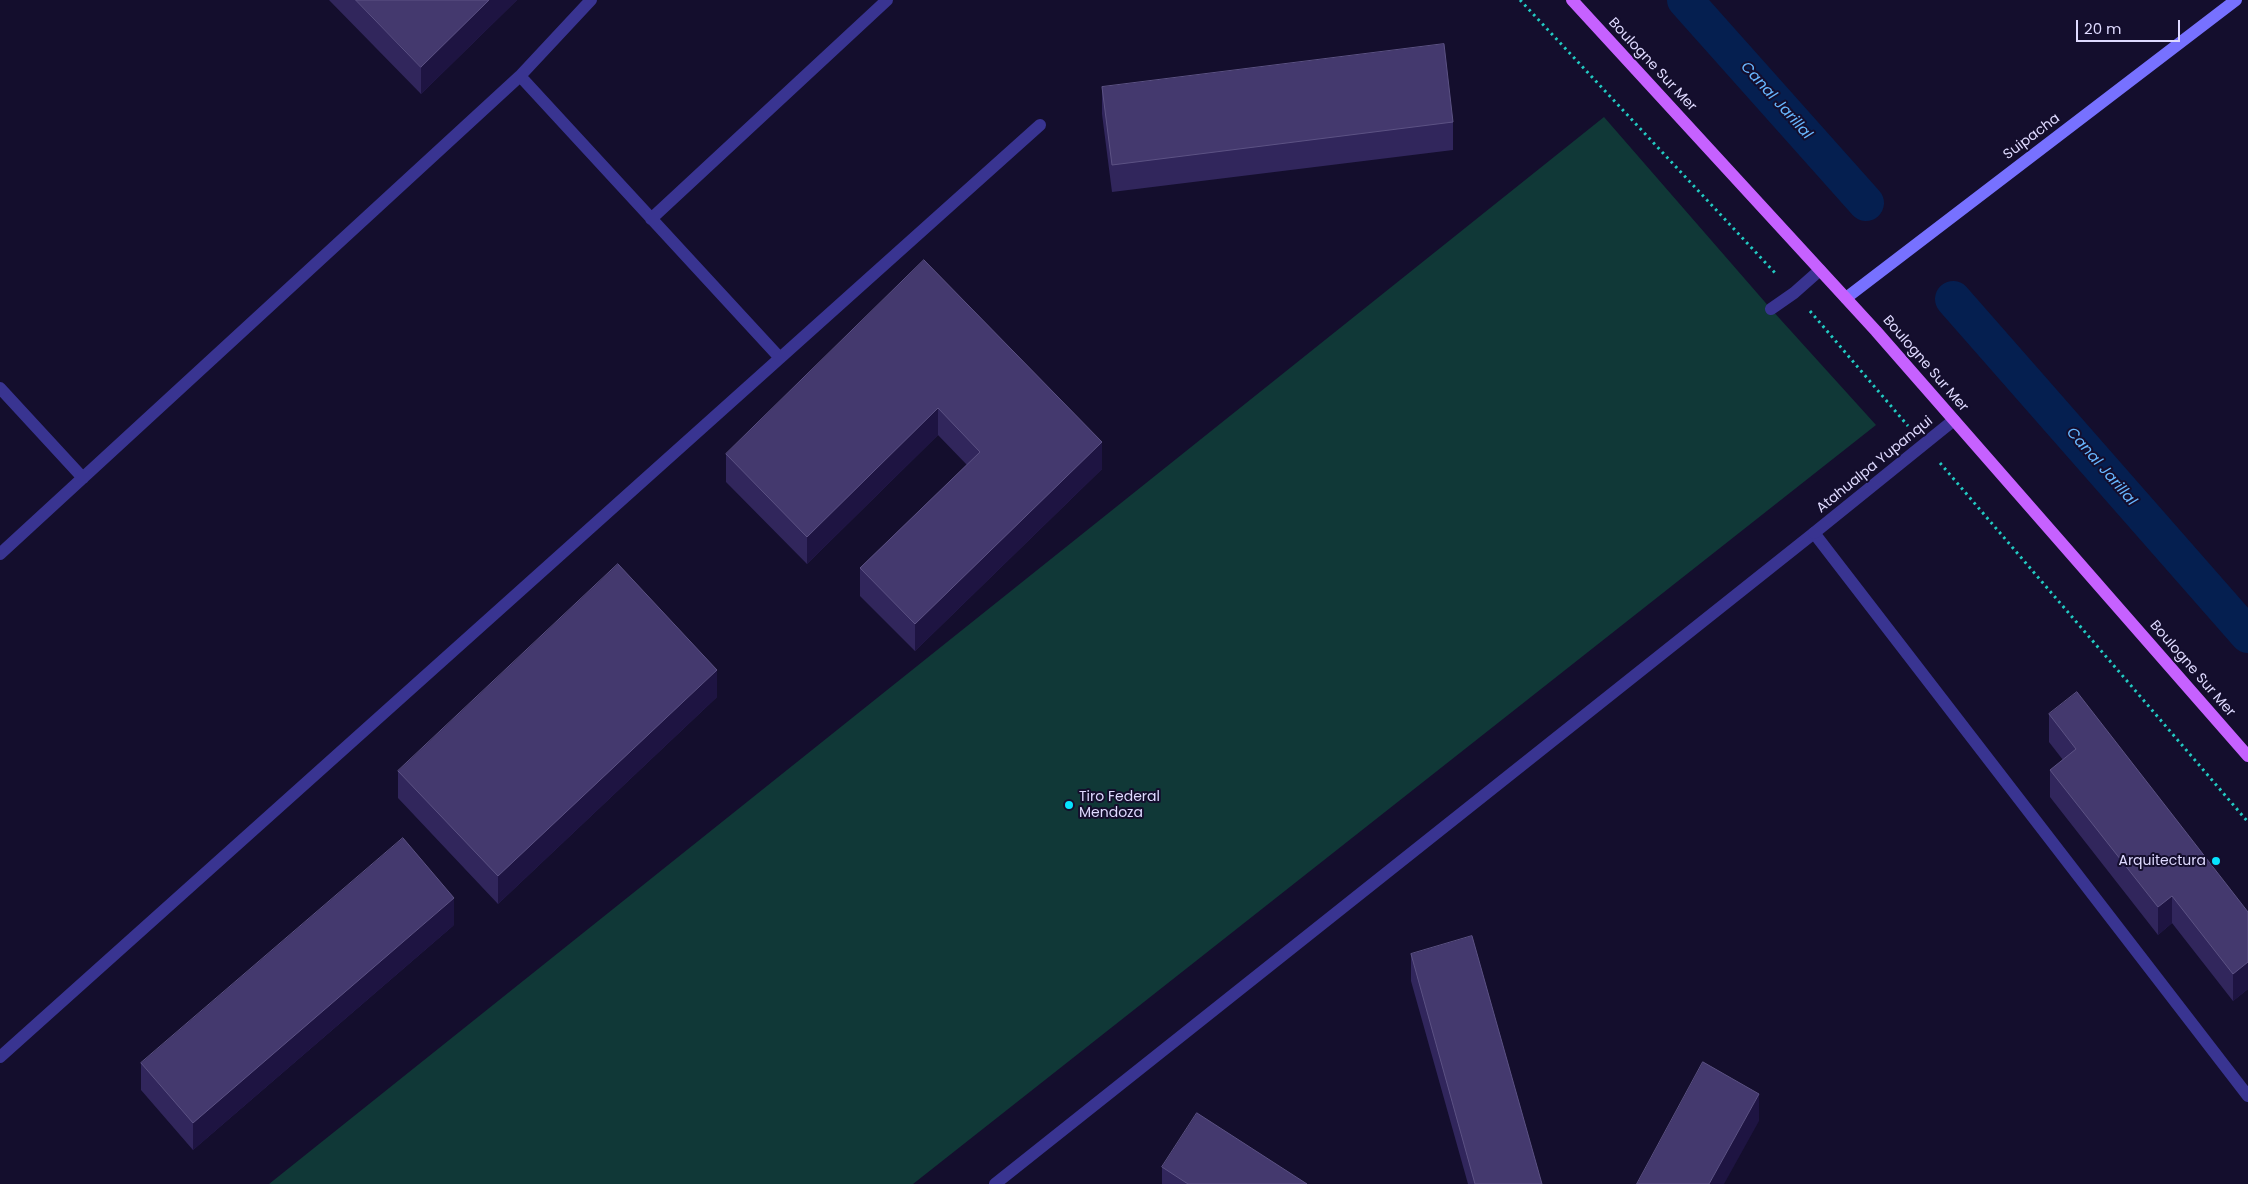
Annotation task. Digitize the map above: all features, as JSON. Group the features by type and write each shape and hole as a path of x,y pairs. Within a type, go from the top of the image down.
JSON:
{"main road":[{"name":"Boulogne Sur Mer","path":"1572,0 1846,298 2248,756"}],"street":[{"path":"0,554 520,76 591,0"},
{"path":"651,218 887,0"},
{"name":"Suipacha","path":"1846,298 2236,0"},
{"path":"520,76 780,358"},
{"path":"0,1057 1040,125"},
{"path":"1771,309 1794,293 1820,270"},
{"path":"0,388 83,478"},
{"name":"Atahualpa Yupanqui","path":"995,1184 1954,420"},
{"path":"1814,533 2248,1096"}],"path":[{"path":"1520,0 1794,293 2248,822"}],"green space":[{"name":"Tiro Federal Mendoza","path":"1604,117 1771,309 1876,425 913,1184 269,1184"}],"building":[{"path":"356,0 489,0 421,67"},
{"path":"1444,44 1453,122 1112,165 1102,87"},
{"path":"924,260 1102,442 915,624 860,568 980,452 938,408 807,537 726,454"},
{"path":"618,564 717,670 498,876 398,771"},
{"path":"2077,692 2248,912 2248,962 2233,974 2172,896 2158,907 2050,770 2076,749 2049,714"},
{"path":"403,838 454,898 193,1123 141,1063"},
{"path":"1472,936 1542,1184 1475,1184 1411,954"},
{"path":"1703,1062 1759,1094 1709,1184 1637,1184"},
{"path":"1197,1113 1307,1184 1188,1184 1162,1167"}],"waterway":[{"name":"Canal Jarillal","path":"1685,0 1866,203"},
{"name":"Canal Jarillal","path":"1953,299 2248,635"}],"place":[{"name":"Tiro Federal Mendoza","path":"1069,805"},
{"name":"Arquitectura","path":"2216,861"}]}
